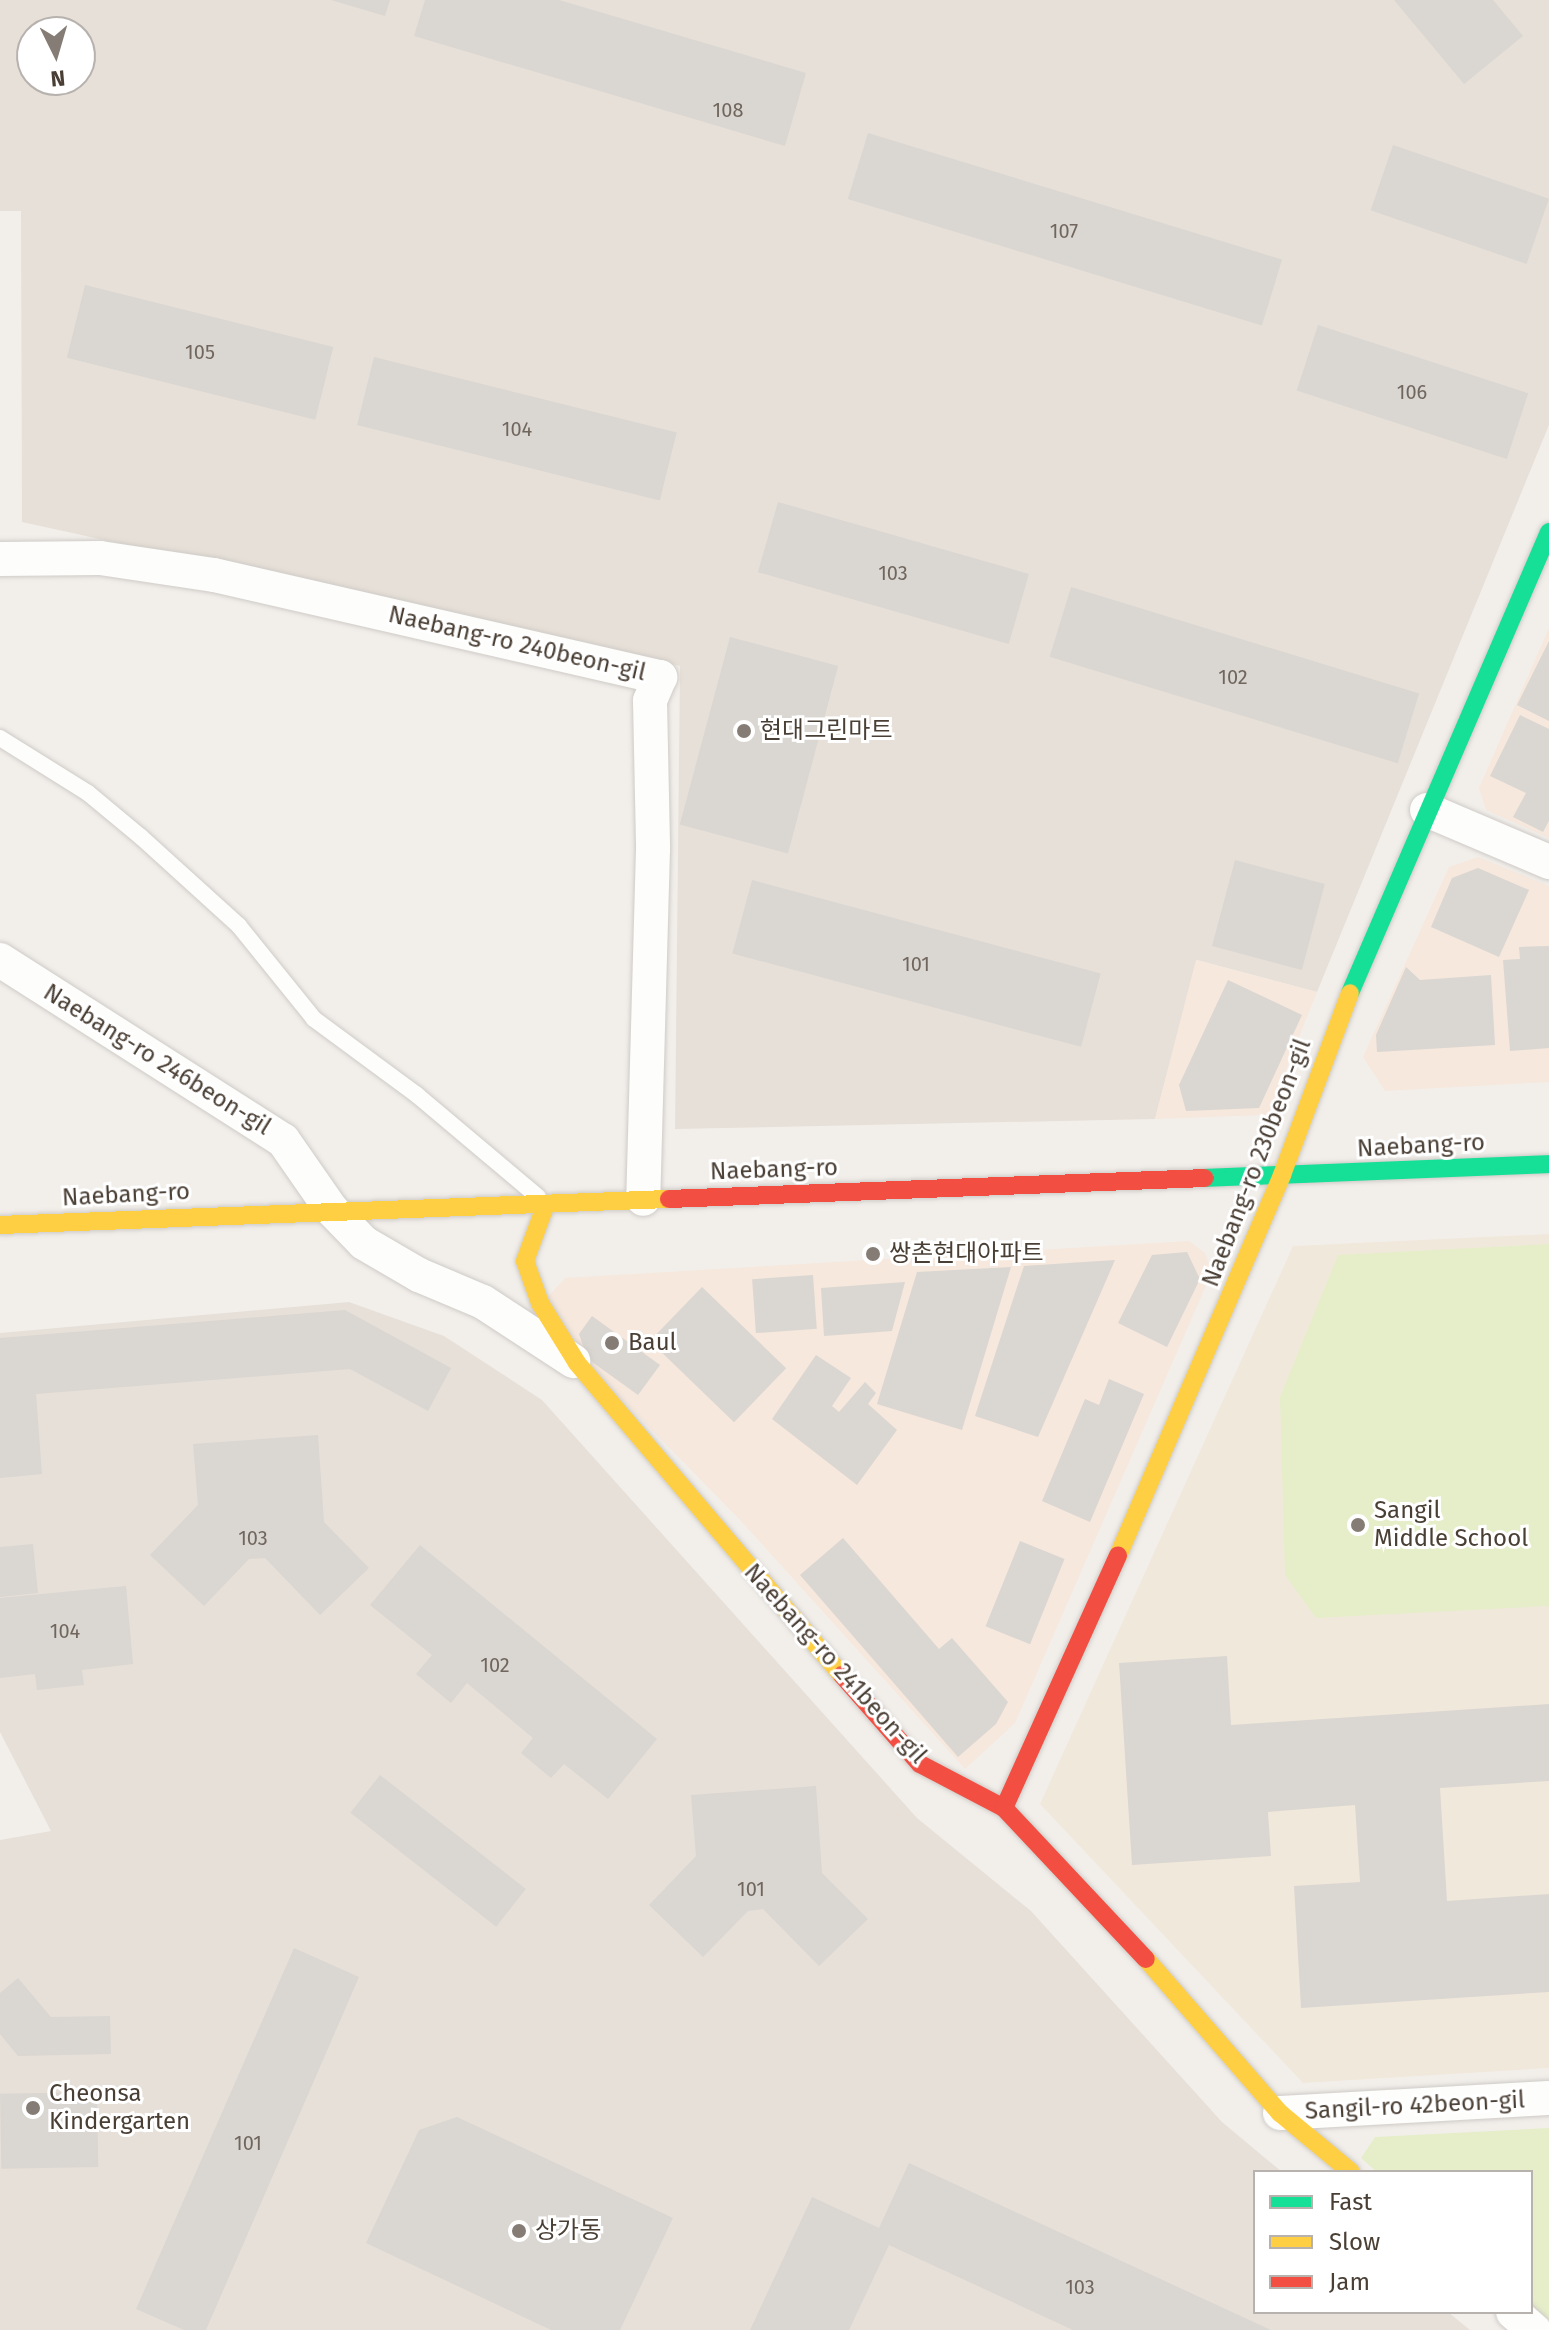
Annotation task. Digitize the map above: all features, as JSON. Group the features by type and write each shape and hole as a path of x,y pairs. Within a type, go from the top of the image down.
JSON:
{"street":[{"name":"Naebang-ro 230beon-gil","path":"1004,1808 1192,1392 1282,1175 1325,1052 1549,532"},
{"name":"Naebang-ro 240beon-gil","path":"0,559 100,558 199,573 660,677 650,701 653,849 643,1199"},
{"path":"1427,810 1549,862"},
{"name":"Naebang-ro 246beon-gil","path":"0,960 283,1140 331,1209"},
{"name":"Naebang-ro","path":"0,1225 331,1209 546,1204 1549,1164"},
{"name":"Naebang-ro 241beon-gil","path":"546,1204 525,1261 527,1274 577,1363 717,1533 920,1764 1004,1808 1164,1978 1280,2113 1349,2170"},
{"name":"Naebang-ro 241beon-gil","path":"331,1209 364,1243 419,1275 483,1302 577,1363"},
{"name":"Sangil-ro 42beon-gil","path":"1280,2113 1549,2098"},
{"path":"1515,2314 1534,2330"}],"lane":[{"path":"0,738 88,793 141,837 239,926 314,1019 417,1095 546,1204"}],"shaded area":[{"path":"0,0 1549,0 1549,425 1317,992 1197,960 1155,1119 675,1129 680,666 22,522 21,211 0,211"},
{"path":"1549,628 1549,838 1486,810 1479,788"},
{"path":"1478,857 1549,886 1549,1082 1385,1091 1363,1057 1449,867"},
{"path":"1196,960 1317,992 1268,1115 1155,1119"},
{"name":"Sangil Middle School","path":"1549,1234 1549,2068 1303,2083 1040,1804 1293,1246"},
{"path":"1189,1241 1205,1253 1212,1272 1015,1723 965,1769 741,1521 588,1365 547,1298 565,1278"},
{"path":"349,1302 444,1336 542,1400 917,1818 1031,1911 1222,2122 1280,2170 1253,2170 1253,2314 1450,2314 1470,2330 0,2330 0,1840 51,1831 0,1732 0,1333"}],"green space":[{"path":"1549,1244 1549,1606 1316,1618 1285,1575 1280,1397 1338,1255"},
{"path":"1549,2128 1549,2321 1533,2308 1533,2170 1375,2170 1361,2158 1375,2137"}],"building":[{"path":"331,0 390,0 385,16"},
{"path":"425,0 559,0 806,73 785,146 414,36"},
{"path":"1394,0 1493,0 1523,36 1464,84"},
{"path":"868,133 1282,260 1262,326 848,199"},
{"path":"1393,145 1549,199 1527,264 1371,210"},
{"path":"85,285 333,347 315,420 67,358"},
{"path":"1318,325 1528,393 1507,459 1297,391"},
{"path":"374,357 677,432 660,500 357,425"},
{"path":"778,502 1029,574 1009,644 758,572"},
{"path":"1071,587 1419,693 1398,763 1050,657"},
{"path":"730,637 838,666 788,853 680,824"},
{"path":"1549,641 1549,721 1517,705"},
{"path":"1520,715 1549,729 1549,821 1543,832 1513,817 1526,793 1490,776"},
{"path":"1235,860 1325,884 1302,970 1212,946"},
{"path":"1478,868 1529,890 1499,957 1431,927 1452,878"},
{"path":"752,880 1101,973 1081,1047 732,953"},
{"path":"1549,946 1549,1048 1510,1051 1503,960 1520,959 1519,947"},
{"path":"1406,967 1420,980 1491,975 1495,1045 1377,1052 1376,1035"},
{"path":"1228,980 1302,1015 1259,1108 1186,1111 1179,1085"},
{"path":"1187,1252 1200,1279 1167,1347 1118,1323 1152,1255"},
{"path":"1115,1260 1038,1437 975,1416 1024,1266"},
{"path":"1011,1267 962,1430 877,1404 917,1272"},
{"path":"813,1275 817,1329 756,1333 752,1279"},
{"path":"905,1282 892,1331 824,1336 821,1288"},
{"path":"702,1287 786,1368 734,1422 650,1341"},
{"path":"345,1310 451,1368 428,1411 350,1369 36,1394 42,1474 0,1478 0,1338"},
{"path":"592,1316 660,1365 638,1395 588,1359 579,1334"},
{"path":"816,1355 851,1378 832,1406 839,1412 865,1382 876,1393 868,1404 897,1430 857,1485 772,1419"},
{"path":"1109,1379 1144,1394 1090,1522 1042,1501 1085,1399 1099,1405"},
{"path":"318,1435 324,1522 369,1568 320,1615 265,1558 249,1559 204,1606 150,1555 198,1505 193,1444"},
{"path":"843,1538 939,1649 952,1638 1008,1702 996,1724 958,1757 800,1575"},
{"path":"1020,1541 1065,1559 1030,1644 986,1626"},
{"path":"33,1544 38,1593 0,1597 0,1547"},
{"path":"420,1545 657,1739 608,1799 564,1764 551,1778 521,1753 533,1738 467,1683 451,1703 416,1674 432,1655 370,1605"},
{"path":"126,1586 133,1664 82,1670 84,1685 37,1690 35,1674 0,1678 0,1598"},
{"path":"1227,1656 1231,1725 1549,1704 1549,1781 1440,1788 1447,1901 1549,1894 1549,1992 1301,2008 1294,1886 1360,1882 1355,1805 1268,1812 1271,1856 1132,1865 1119,1663"},
{"path":"380,1775 526,1889 496,1927 350,1813"},
{"path":"816,1786 822,1873 868,1919 819,1966 763,1909 748,1911 703,1957 649,1905 696,1856 691,1795"},
{"path":"294,1948 359,1977 206,2330 184,2330 136,2309"},
{"path":"18,1978 51,2017 110,2016 111,2054 18,2056 0,2034 0,1993"},
{"path":"97,2092 98,2167 1,2169 0,2094"},
{"name":"상가동","path":"457,2117 673,2218 620,2330 551,2330 366,2243 419,2130"},
{"path":"909,2163 1271,2330 1073,2330 889,2245 849,2330 750,2330 812,2197 879,2228"}],"traffic: fast":[{"path":"1350,993 1549,532"},
{"path":"1205,1178 1549,1164"}],"traffic: slow":[{"path":"1118,1556 1282,1175 1350,993"},
{"path":"0,1225 669,1199"},
{"path":"546,1204 525,1261 540,1303 577,1363 842,1675"},
{"path":"1146,1959 1280,2113 1349,2170"}],"traffic: jam":[{"path":"669,1199 1205,1178"},
{"path":"1004,1808 1118,1556"},
{"path":"842,1675 920,1764 1004,1808 1146,1959"}],"place":[{"name":"현대그린마트","path":"744,731"},
{"name":"쌍촌현대아파트","path":"873,1254"},
{"name":"Baul","path":"612,1343"},
{"name":"Sangil Middle School","path":"1358,1525"},
{"name":"Cheonsa Kindergarten","path":"33,2108"},
{"name":"상가동","path":"519,2231"}]}
